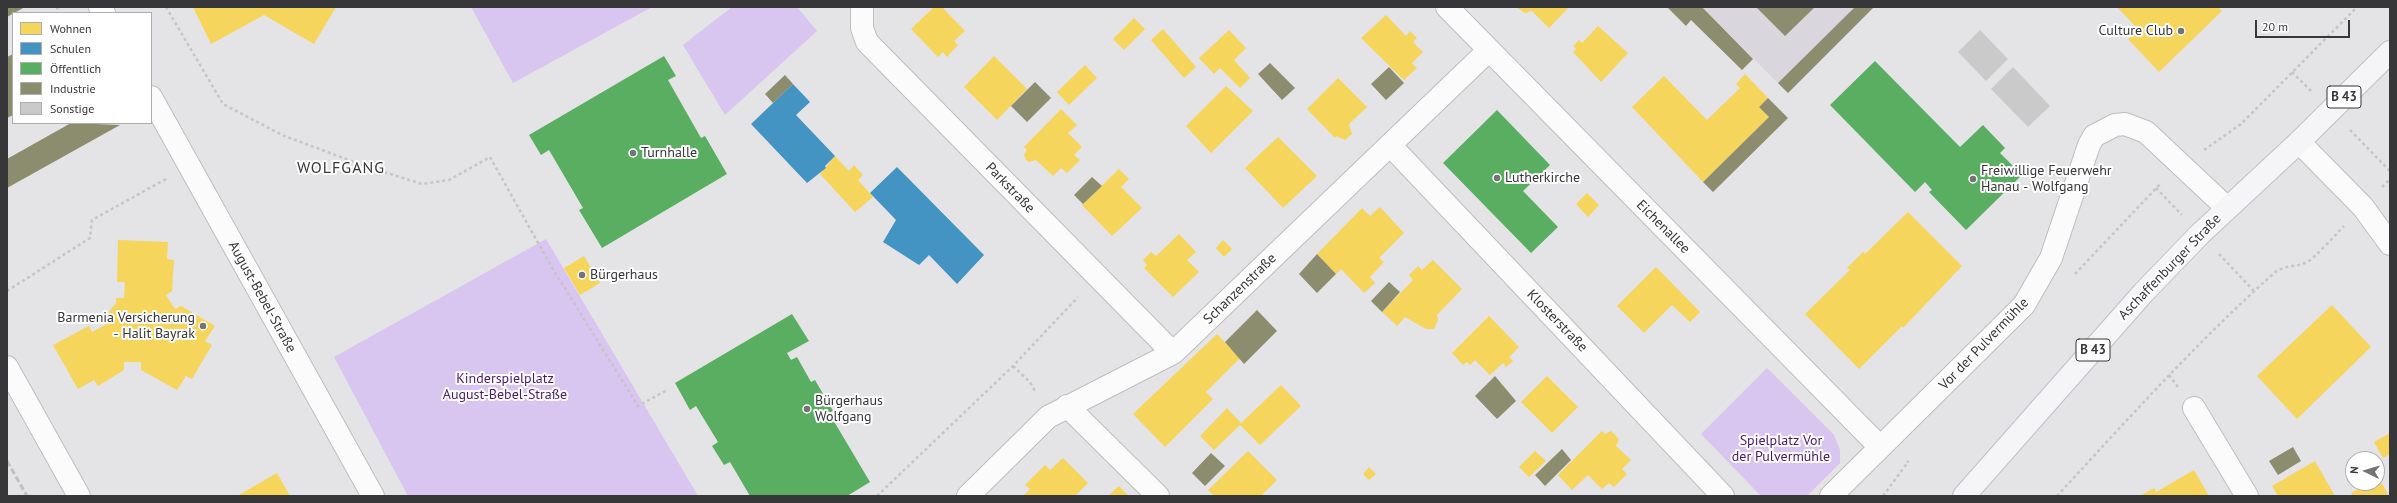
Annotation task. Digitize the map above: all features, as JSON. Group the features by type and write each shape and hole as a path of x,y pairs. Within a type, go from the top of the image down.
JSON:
{"main road":[{"name":"Aschaffenburger Straße","path":"1964,496 2144,292 2227,208 2299,142 2390,52"}],"street":[{"name":"Eichenallee","path":"1447,7 1880,447"},
{"name":"Parkstraße","path":"862,10 862,28 867,42 1097,277 1174,353"},
{"name":"Schanzenstraße","path":"968,496 1048,417 1067,406 1174,353 1489,50"},
{"name":"August-Bebel-Straße","path":"152,99 373,496"},
{"name":"Vor der Pulvermühle","path":"1832,496 2024,305 2051,258 2089,145 2094,136 2115,125 2136,127 2153,137 2227,208"},
{"path":"2299,142 2363,207 2390,244"},
{"name":"Klosterstraße","path":"1390,145 1723,496"},
{"path":"7,366 79,496"},
{"path":"1067,406 1158,496"},
{"path":"2194,408 2247,496"}],"path":[{"path":"56,9 60,7"},
{"path":"166,7 223,104 282,135 362,165 422,184 449,180 490,157 551,266 638,406 667,390"},
{"path":"2182,166 2241,124 2357,7"},
{"path":"7,291 90,238 92,220 189,167"},
{"path":"2071,279 2156,188"},
{"path":"2057,496 2169,375 2254,291 2275,272 2290,265 2307,262 2363,207"},
{"path":"877,496 1013,366 1097,277"},
{"path":"1013,366 1030,382 1048,417"},
{"path":"2169,375 2180,390"},
{"path":"1884,496 1908,462"}],"shaded area":[{"path":"1702,7 1874,7 1788,93"}],"green space":[{"path":"471,7 652,7 513,83"},
{"path":"732,7 797,7 817,31 725,115 683,45"},
{"name":"Kinderspielplatz August-Bebel-Straße","path":"546,239 698,496 408,496 334,357"},
{"name":"Spielplatz Vor der Pulvermühle","path":"1767,368 1834,435 1840,450 1840,463 1807,496 1761,496 1701,434"}],"building: Wohnen":[{"path":"193,7 336,7 314,44 264,15 211,44"},
{"path":"934,7 942,7 965,31 954,41 958,45 947,57 943,52 938,57 911,29"},
{"path":"1516,7 1569,7 1549,28 1532,11 1525,13"},
{"path":"2117,7 2218,7 2222,11 2159,72 2128,39 2139,30"},
{"path":"1386,15 1406,36 1410,31 1417,38 1413,42 1423,52 1412,63 1417,68 1404,80 1361,38"},
{"path":"1134,18 1145,29 1124,50 1113,39"},
{"path":"1598,26 1628,53 1601,82 1573,52 1576,49 1573,46 1579,40 1582,43"},
{"path":"1163,29 1196,67 1184,78 1151,40"},
{"path":"1229,30 1246,48 1234,60 1250,78 1240,88 1220,68 1214,74 1199,58"},
{"path":"994,56 1027,89 997,120 964,87"},
{"path":"1085,65 1097,78 1069,105 1057,92"},
{"path":"1745,74 1768,98 1759,107 1769,117 1703,182 1632,107 1664,76 1707,120 1740,88 1736,84"},
{"path":"1338,78 1367,107 1349,124 1352,134 1345,140 1336,136 1335,138 1307,109"},
{"path":"1226,86 1253,111 1211,153 1186,126"},
{"path":"1061,109 1077,125 1068,133 1082,147 1074,155 1080,160 1067,173 1061,168 1053,176 1036,160 1029,162 1026,160 1024,155 1027,150 1024,147"},
{"path":"1278,137 1317,176 1283,208 1245,168"},
{"path":"835,156 849,171 854,165 863,175 858,180 873,197 855,212 820,174"},
{"path":"1119,169 1129,179 1121,187 1142,208 1112,236 1082,205"},
{"path":"1587,193 1599,205 1588,217 1576,204"},
{"path":"1380,207 1404,233 1379,258 1384,262 1370,277 1375,283 1364,293 1341,269 1336,274 1317,254 1362,208 1370,216"},
{"path":"1908,212 1962,266 1903,328 1902,326 1859,369 1805,314 1850,270 1847,268 1863,252 1865,254"},
{"path":"1179,234 1196,252 1187,260 1199,272 1173,297 1144,268 1147,265 1143,260 1151,252 1156,256"},
{"path":"118,240 168,242 167,259 174,260 172,291 166,295 175,309 181,306 215,326 205,341 212,345 192,379 186,376 177,390 141,370 141,362 124,362 124,370 98,386 94,380 78,389 53,345 89,326 92,332 107,324 104,318 116,303 116,298 124,298 125,282 117,282"},
{"path":"1223,240 1232,249 1224,257 1216,248"},
{"name":"Bürgerhaus","path":"584,256 600,283 580,295 564,268"},
{"path":"1433,260 1462,289 1437,315 1438,320 1434,329 1426,329 1405,317 1397,326 1382,312 1413,280 1409,275 1418,266 1422,270"},
{"path":"1656,267 1700,312 1690,322 1672,305 1644,333 1617,306"},
{"path":"2332,305 2371,347 2297,419 2257,376"},
{"path":"1489,316 1519,347 1509,357 1513,361 1506,367 1503,363 1490,375 1475,360 1470,365 1467,362 1463,365 1452,353"},
{"path":"1217,334 1240,358 1206,392 1213,399 1165,447 1133,414"},
{"path":"1547,376 1578,407 1552,433 1521,402"},
{"path":"1281,385 1301,406 1260,445 1240,425 1214,450 1200,436 1227,408 1241,423"},
{"path":"1602,431 1605,434 1611,431 1619,439 1616,446 1631,460 1622,469 1627,474 1614,487 1609,483 1602,489 1588,475 1572,490 1558,475"},
{"path":"2390,433 2390,454 2385,457 2385,451 2379,451 2374,442"},
{"path":"1248,451 1277,480 1261,496 1214,496 1208,490"},
{"path":"1535,451 1546,461 1529,477 1519,467"},
{"path":"1063,458 1088,483 1075,496 1023,496 1030,489 1025,485 1045,465 1050,470"},
{"path":"2315,461 2335,496 2278,496 2272,486"},
{"path":"1369,467 1376,474 1369,480 1363,474"},
{"path":"2194,470 2209,496 2140,496 2154,488 2156,492"},
{"path":"277,473 290,496 237,496"},
{"path":"1119,486 1129,496 1108,496"},
{"path":"2385,489 2389,496 2353,496 2351,493 2355,491 2385,491"}],"building: Schulen":[{"path":"793,84 810,102 796,115 835,156 825,166 826,168 807,183 751,124"},
{"path":"897,167 984,255 957,284 929,255 919,265 883,242 896,220 870,193"}],"building: Öffentlich":[{"name":"Turnhalle","path":"664,56 676,76 668,80 701,138 705,136 727,174 602,248 579,210 583,208 549,150 541,155 529,135"},
{"path":"1875,61 1960,147 1983,125 2005,148 2000,153 2022,175 1966,230 1929,192 1932,190 1925,182 1915,192 1830,105"},
{"name":"Lutherkirche","path":"1497,110 1550,165 1523,191 1558,227 1531,253 1443,163"},
{"path":"792,314 809,341 787,353 791,360 797,357 811,382 815,380 833,411 829,413 870,482 847,496 750,496 730,462 724,465 712,446 718,442 696,406 690,410 675,383"}],"building: Industrie":[{"path":"7,7 25,7 16,12 12,12 12,14 7,17"},
{"path":"1667,7 1702,7 1753,59 1742,70 1691,20 1686,26"},
{"path":"1756,7 1815,7 1785,36"},
{"path":"1855,7 1874,7 1788,93 1778,83"},
{"path":"12,54 12,116 7,118 7,57"},
{"path":"1270,63 1295,88 1282,100 1258,74"},
{"path":"1389,67 1404,83 1386,100 1371,84"},
{"path":"785,75 793,84 773,103 765,94"},
{"path":"1035,82 1051,98 1027,122 1011,106"},
{"path":"1768,98 1788,118 1713,192 1703,182 1769,117 1759,107"},
{"path":"69,124 120,125 7,188 7,159"},
{"path":"1092,177 1102,186 1083,204 1074,195"},
{"path":"1317,254 1336,274 1317,293 1299,274"},
{"path":"1389,282 1400,292 1382,312 1371,301"},
{"path":"1257,310 1277,331 1244,364 1225,342"},
{"path":"1495,376 1516,401 1497,419 1475,396"},
{"path":"2293,447 2301,461 2278,475 2269,461"},
{"path":"1562,449 1571,460 1545,486 1535,475"},
{"path":"1211,453 1225,466 1205,486 1192,473"}],"building: Sonstige":[{"path":"1980,30 2008,59 1986,81 1958,52"},
{"path":"2013,67 2050,106 2028,127 1991,89"}],"railway":[{"path":"7,461 27,496"}],"place":[{"name":"Culture Club","path":"2181,31"},
{"name":"Turnhalle","path":"633,153"},
{"name":"Lutherkirche","path":"1497,178"},
{"name":"Freiwillige Feuerwehr Hanau - Wolfgang","path":"1973,179"},
{"name":"Bürgerhaus","path":"582,275"},
{"name":"Barmenia Versicherung - Halit Bayrak","path":"203,326"},
{"name":"Bürgerhaus Wolfgang","path":"807,409"}],"district":[{"name":"WOLFGANG","path":"341,168"}]}
